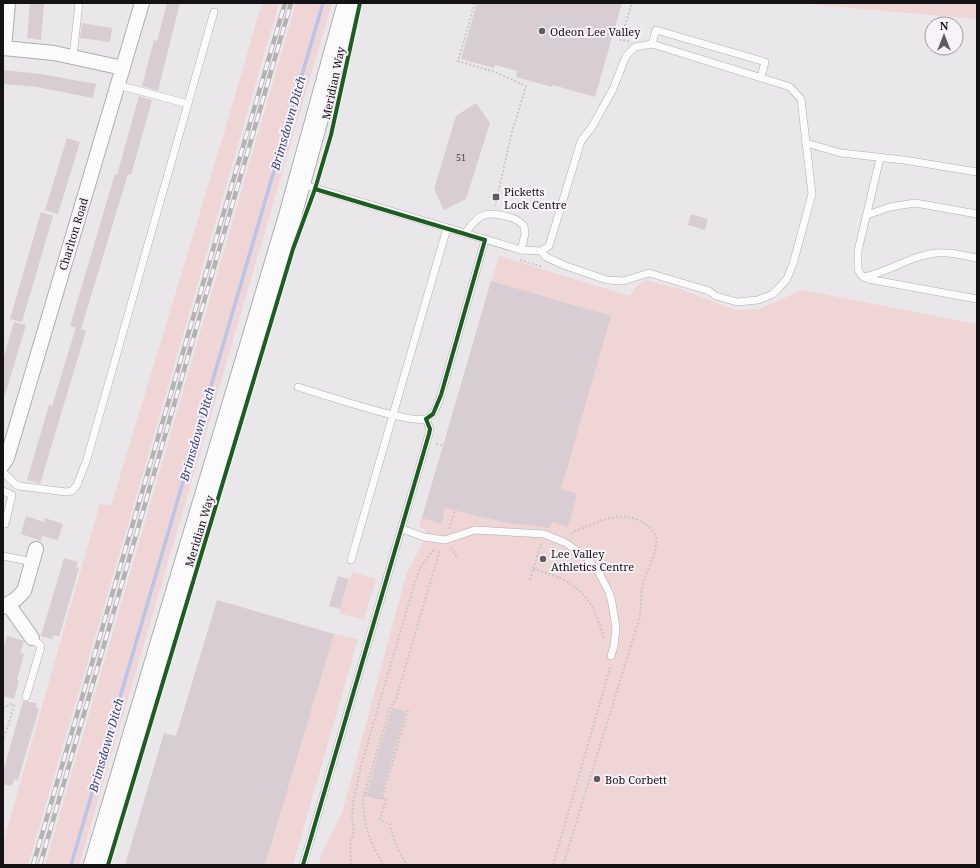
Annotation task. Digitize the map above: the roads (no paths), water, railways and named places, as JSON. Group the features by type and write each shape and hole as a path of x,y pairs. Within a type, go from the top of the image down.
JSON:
{"main road":[{"name":"Meridian Way","path":"95,865 299,183 348,3"}],"street":[{"path":"8,3 3,48 54,53 123,68"},
{"name":"Charlton Road","path":"3,464 9,450 142,3"},
{"path":"32,638 6,606 24,591 35,556"}],"lane":[{"path":"73,57 79,3"},
{"path":"3,472 15,484 20,486 66,492 72,491 77,485 87,459 214,12"},
{"path":"652,44 656,30 765,62 761,77"},
{"path":"299,183 521,250 541,251 549,246 581,141 592,127 610,95 626,56 635,47 652,44 761,77 790,87 801,98 812,194 793,264 787,279 773,294 758,300 737,302 716,296 709,291 649,273 623,281 608,280 566,266 546,257 541,251"},
{"path":"118,84 188,104"},
{"path":"806,143 841,152 977,172"},
{"path":"880,158 858,251 858,269 861,275 868,279 977,299"},
{"path":"867,215 890,207 915,203 977,214"},
{"path":"465,233 484,214 494,213 518,220 524,226 521,250"},
{"path":"351,560 447,228"},
{"path":"298,387 393,415 418,420 426,419 433,414 441,395 486,240"},
{"path":"864,277 874,275 926,255 949,253 977,258"},
{"path":"303,865 430,429 426,419"},
{"path":"3,491 10,493 12,498 5,524"},
{"path":"402,529 424,537 445,540 475,530 544,534 576,549 587,558 598,571 609,592 616,628 611,656"},
{"path":"3,556 35,556"},
{"path":"26,697 41,647 32,638"}],"waterway":[{"name":"Brimsdown Ditch","path":"71,865 323,3"}],"railway":[{"path":"33,865 285,3"},
{"path":"40,865 291,3"}],"place":[{"name":"Odeon Lee Valley","path":"542,31"},
{"name":"Picketts Lock Centre","path":"496,197"},
{"name":"Lee Valley Athletics Centre","path":"543,559"},
{"name":"Bob Corbett","path":"597,779"}]}
